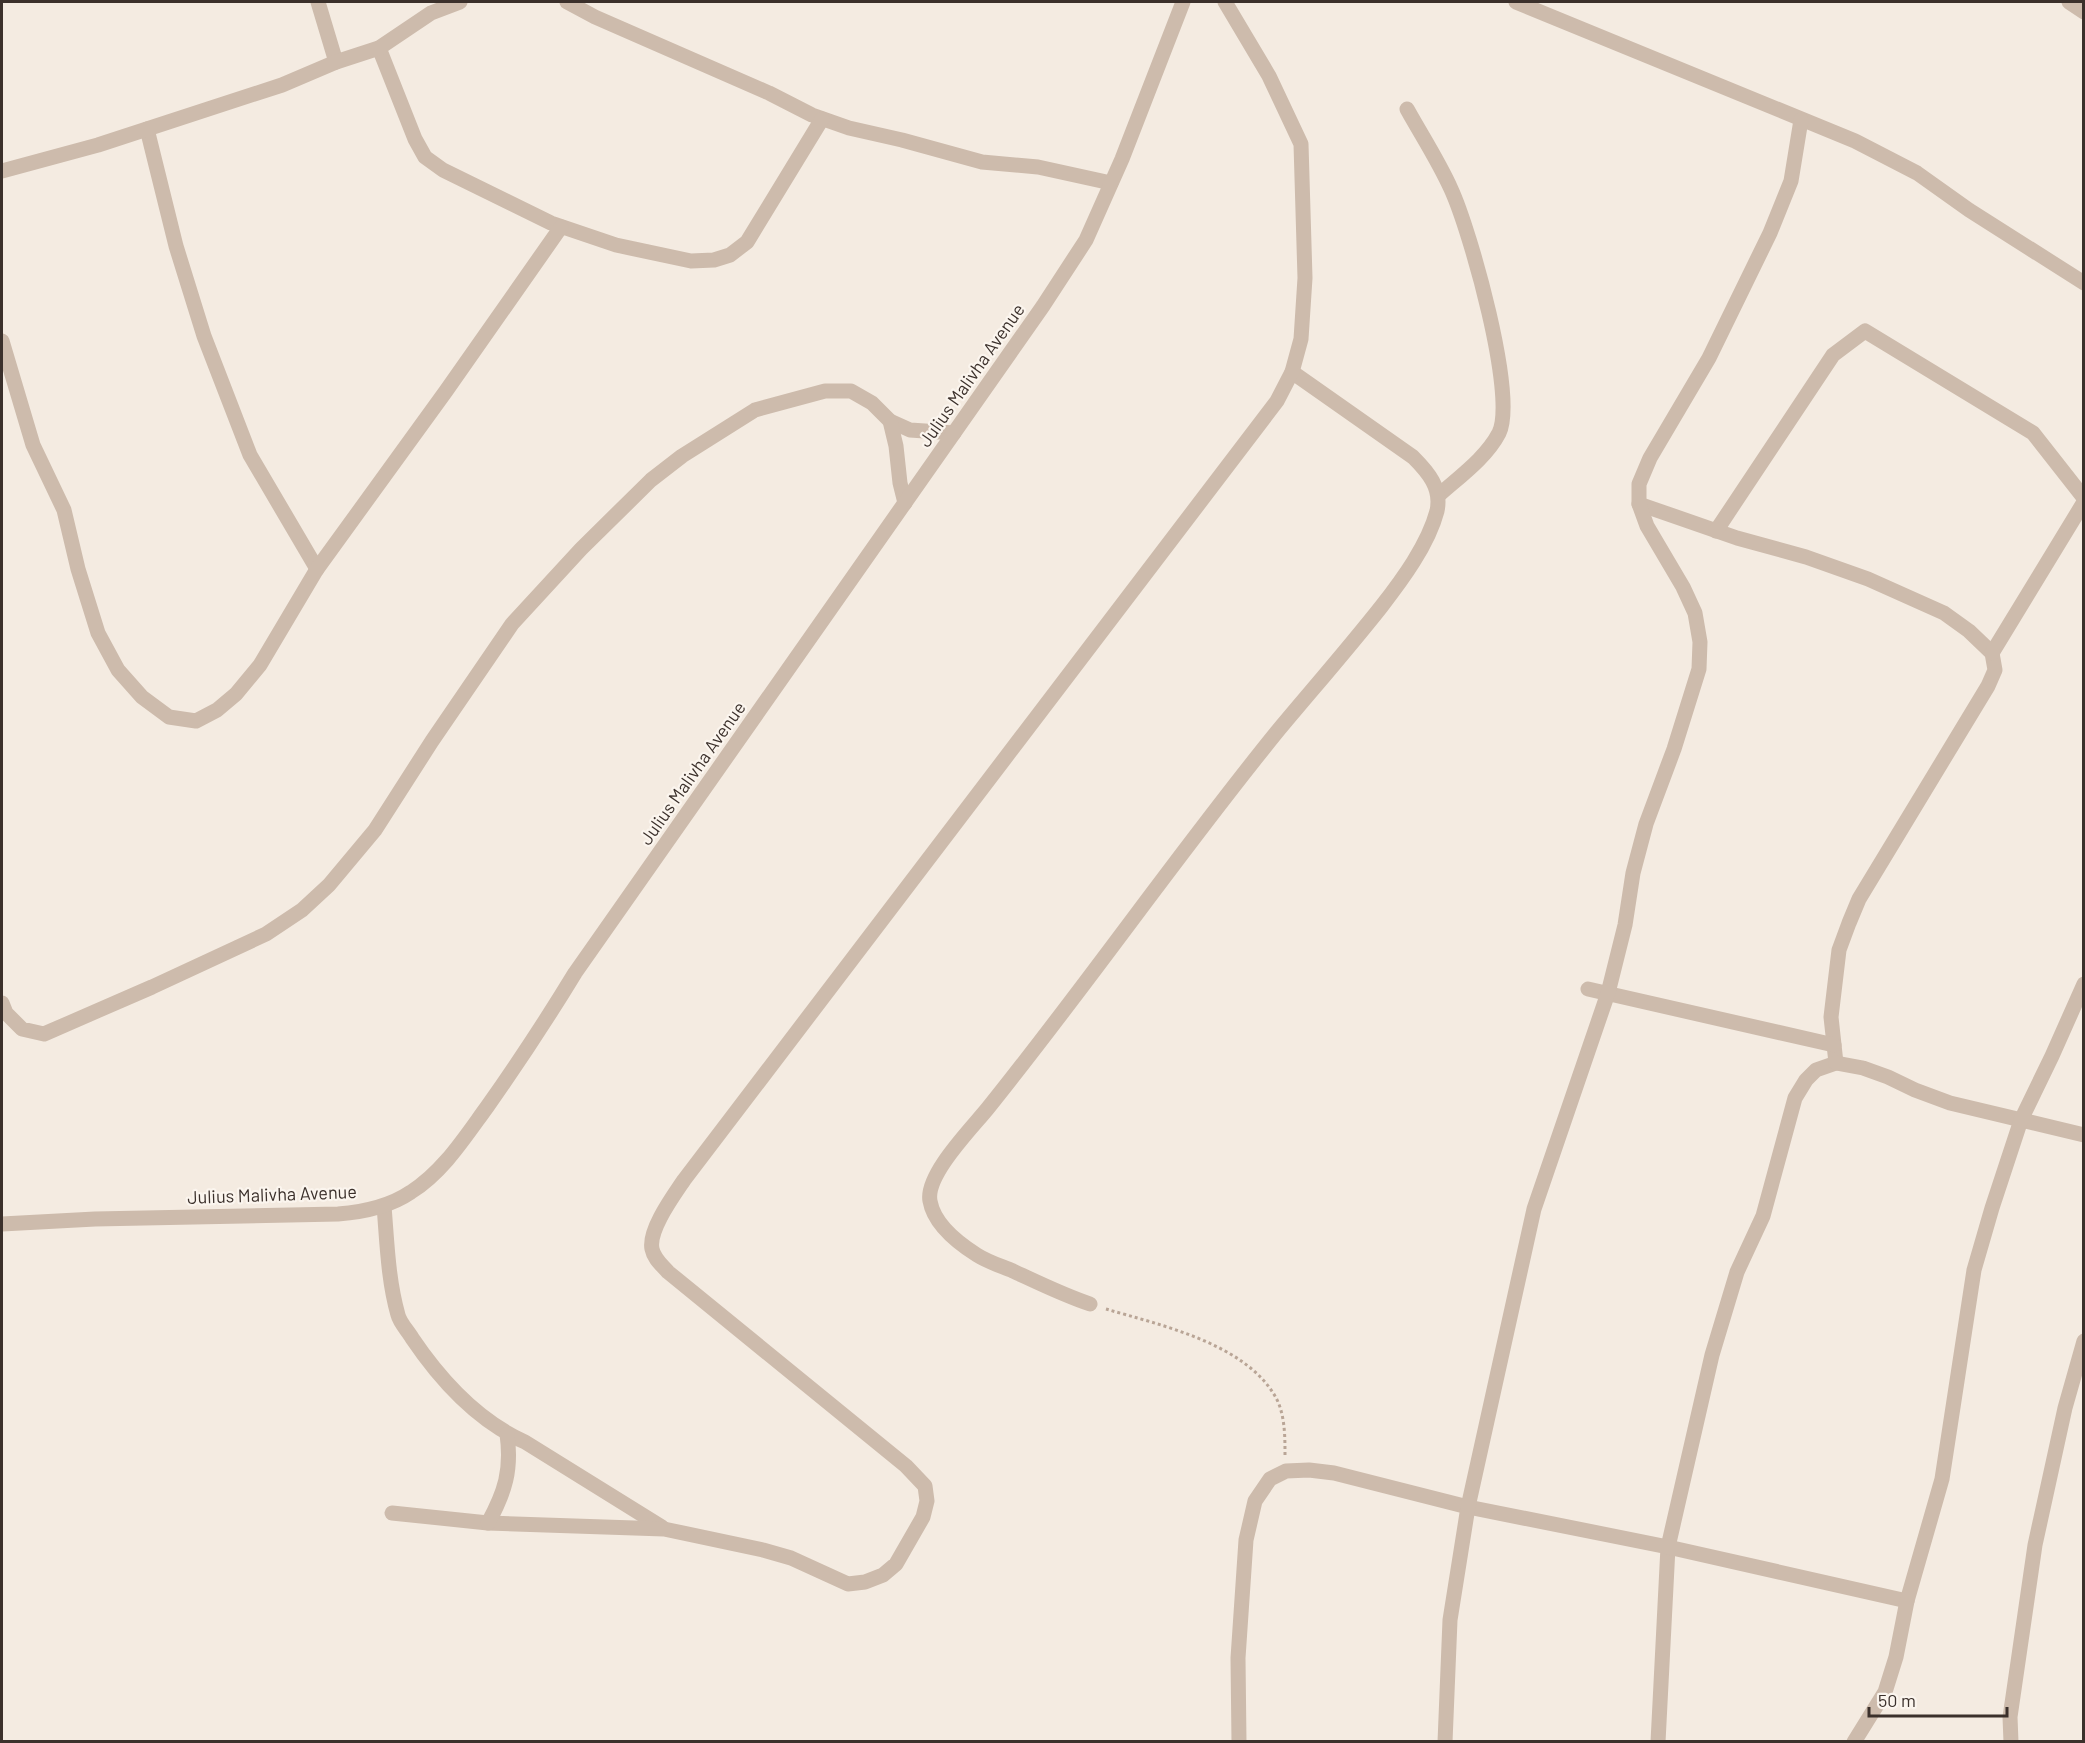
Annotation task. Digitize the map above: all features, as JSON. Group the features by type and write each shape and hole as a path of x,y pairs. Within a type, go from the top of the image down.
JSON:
{"street":[{"path":"318,2 336,62"},
{"path":"2,171 190,117 282,85 336,62 379,48 431,13 460,2"},
{"path":"567,2 595,17 769,93 822,119 849,128 982,162 1038,167 1111,183"},
{"name":"Julius Malivha Avenue","path":"2,1224 95,1219 361,1212 384,1206 412,1192 451,1156 539,1030 575,973 1043,306 1086,240 1122,159 1183,2"},
{"path":"392,1513 488,1523 664,1529 791,1558 848,1584 865,1582 883,1575 896,1564 906,1549 923,1517 927,1501 925,1486 906,1466 668,1272 657,1260 651,1247 664,1211 736,1109 1277,401 1292,372 1301,339 1305,278 1301,144 1269,76 1225,2"},
{"path":"1516,2 1855,141 1917,173 1969,210 2084,284"},
{"path":"2069,2 2084,12"},
{"path":"379,48 407,123 425,157 443,170 561,227 616,245 679,259 714,260 730,255 747,242 822,119"},
{"path":"1407,110 1452,190 1477,265 1499,359 1504,408 1500,432 1480,459 1439,495"},
{"path":"1445,1742 1450,1620 1468,1507 1534,1209 1608,993 1625,925 1633,873 1646,824 1699,669 1701,642 1695,613 1683,587 1647,526 1639,504 1639,484 1650,458 1709,358 1770,233 1791,181 1801,120"},
{"path":"147,129 176,246 204,336 250,455 317,569"},
{"path":"2,341 33,445 64,510 78,569 98,633 118,670 142,697 169,717 196,721 217,710 236,694 260,665 317,569 561,227"},
{"path":"1716,531 1833,355 1865,331 2033,433 2084,500 1992,653"},
{"path":"1090,1304 1056,1293 977,1255 949,1233 934,1216 929,1197 932,1182 960,1143 1069,1006 1177,860 1403,578 1431,525 1437,511 1439,495 1434,481 1413,457 1292,372"},
{"path":"2,1003 6,1013 22,1029 44,1034 266,934 302,910 329,885 375,831 432,741 512,624 581,549 651,480 682,456 755,410 825,391 851,391 872,403 890,421 910,430 954,433"},
{"path":"890,421 905,503"},
{"path":"1639,504 1868,579 1944,613 1969,631 1992,653 1995,670 1988,686 1859,899 1839,950 1831,1017 1836,1063"},
{"path":"1854,1742 1885,1692 1896,1657 1907,1601 1942,1479 1974,1270 2022,1120 2084,984"},
{"path":"1588,989 1834,1045"},
{"path":"1658,1742 1668,1547 1712,1355 1737,1272 1763,1216 1795,1098 1806,1080 1816,1070 1836,1063 1863,1068 1950,1103 2084,1135"},
{"path":"384,1206 398,1317 445,1382 507,1434 525,1442 664,1529"},
{"path":"2011,1742 2010,1717 2035,1545 2065,1408 2084,1341"},
{"path":"488,1523 499,1503 508,1478 510,1454 507,1434"},
{"path":"1239,1742 1238,1658 1246,1540 1255,1501 1270,1479 1286,1471 1309,1470 1334,1473 1468,1507 1668,1547 1907,1601"}],"path":[{"path":"1090,1304 1176,1329 1215,1347 1253,1371 1268,1386 1279,1407 1285,1440 1286,1471"}]}
